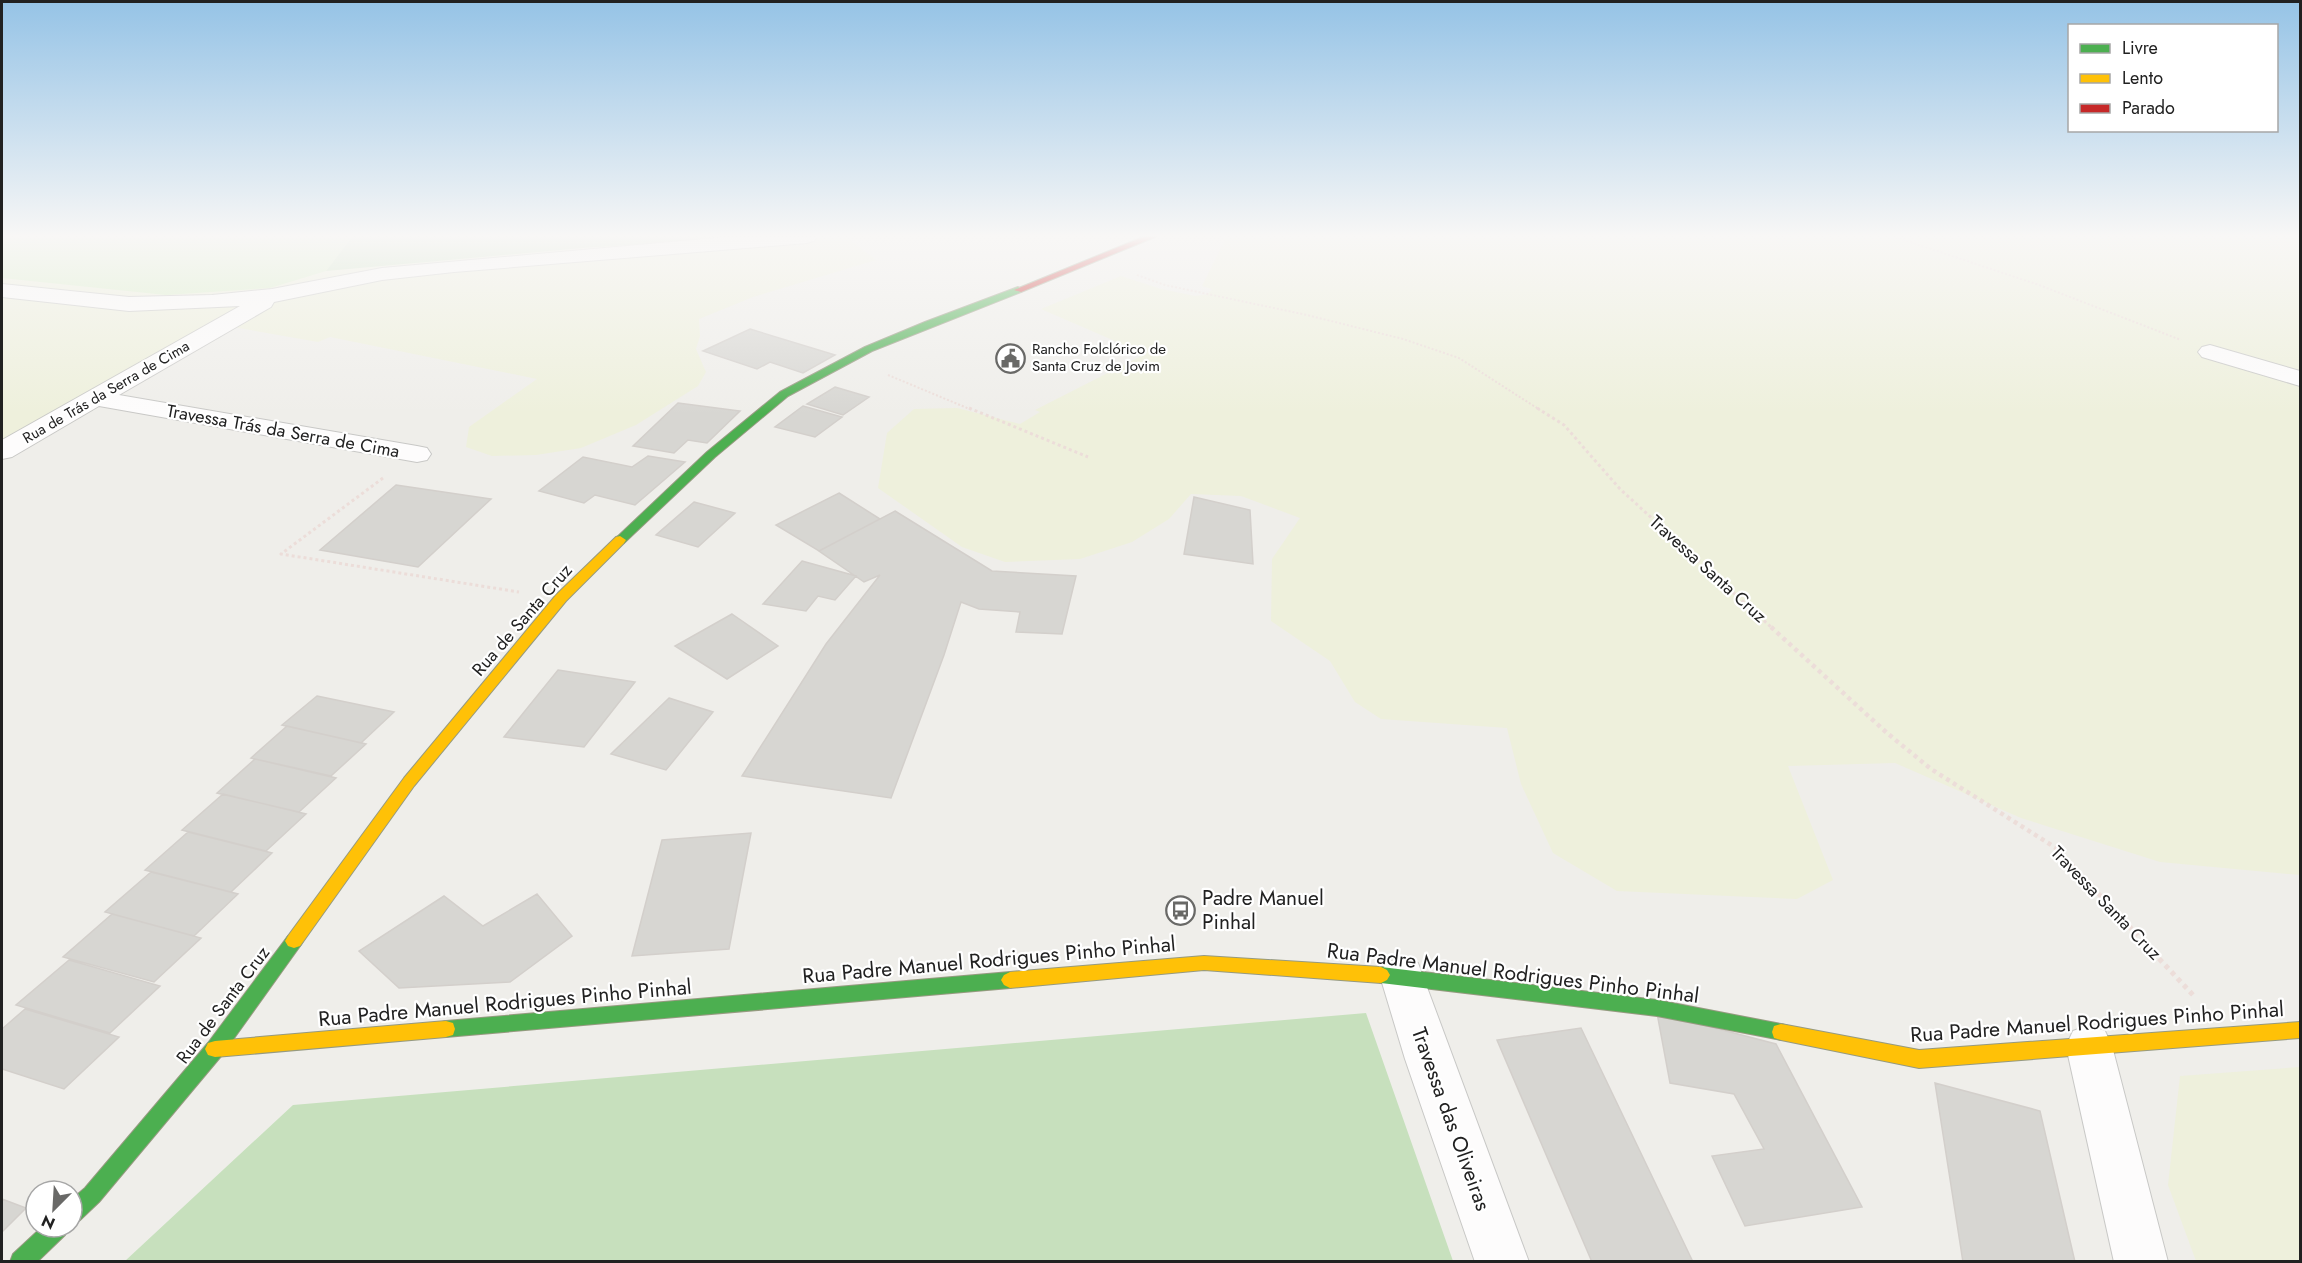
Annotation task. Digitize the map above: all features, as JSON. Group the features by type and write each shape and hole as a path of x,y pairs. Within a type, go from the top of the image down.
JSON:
{"main road":[{"name":"Rua de Santa Cruz","path":"84,1202 215,1049 409,782 561,598 676,485 757,414 785,394 849,359 1002,296"},
{"name":"Rua Padre Manuel Rodrigues Pinho Pinhal","path":"215,1049 1203,963 1402,976 1657,1008 1919,1059 2301,1030"},
{"path":"21,1262 45,1239"}],"street":[{"path":"56,296 129,304 212,302 272,296"},
{"name":"Rua de Trás da Serra de Cima","path":"2,451 272,296"},
{"path":"2210,351 2301,379"},
{"name":"Travessa Trás da Serra de Cima","path":"95,398 417,454"},
{"name":"Travessa das Oliveiras","path":"1402,976 1428,1059 1502,1262"},
{"path":"2090,1046 2141,1262"}],"path":[{"name":"Travessa Santa Cruz","path":"1217,296 1403,339 1459,358 1564,425 1620,489 1887,733 1931,769 2056,848 2230,1035"},
{"path":"2067,296 2210,351"},
{"path":"849,359 1088,457"},
{"name":"Travessa Trás da Serra de Cima","path":"417,454 281,554 561,598"}],"green space":[{"path":"2,296 757,296 699,319 700,336 696,349 706,372 698,386 636,425 581,448 536,455 492,456 466,447 469,427 537,379 330,337 318,342 210,323 160,351 114,384 2,444"},
{"path":"1073,296 2300,296 2300,875 2160,862 2021,818 1895,763 1788,766 1833,880 1797,899 1617,891 1553,853 1521,784 1507,728 1381,719 1355,702 1330,661 1271,621 1272,559 1300,518 1241,496 1191,494 1169,519 1132,542 1080,559 1005,562 962,547 878,488 887,433 914,409 957,408 1020,424 1040,412 1035,410 1145,354 1041,309"},
{"path":"1366,1013 1453,1261 125,1261 293,1105"},
{"path":"2300,1067 2300,1261 2196,1261 2168,1185 2180,1076"}],"building":[{"path":"750,329 835,355 803,373 770,362 757,369 703,351"},
{"path":"835,387 869,397 843,415 807,404"},
{"path":"678,403 740,411 707,443 688,440 674,453 633,446"},
{"path":"803,406 842,417 815,437 775,427"},
{"path":"648,456 685,462 635,505 595,495 584,503 539,491 583,457 632,467"},
{"path":"396,485 491,499 418,567 320,550"},
{"path":"839,493 880,519 819,551 776,525"},
{"path":"1194,497 1250,510 1253,564 1184,554"},
{"path":"694,502 735,513 698,547 656,535"},
{"path":"895,511 992,571 1076,576 1062,634 1016,632 1020,612 979,609 961,602 944,655 891,798 742,776 826,644 880,575 864,582 819,551"},
{"path":"802,561 856,576 835,600 818,596 806,611 763,604"},
{"path":"732,614 778,646 727,679 675,646"},
{"path":"558,670 635,682 584,747 504,737"},
{"path":"317,696 394,712 361,743 282,725"},
{"path":"669,698 713,712 666,770 611,754"},
{"path":"287,726 366,744 331,776 251,758"},
{"path":"255,759 336,778 299,812 217,793"},
{"path":"223,794 306,814 266,851 182,830"},
{"path":"188,832 272,853 231,892 145,870"},
{"path":"751,833 729,949 632,956 662,840"},
{"path":"151,872 238,894 194,936 105,912"},
{"path":"537,894 572,936 510,982 399,988 359,951 444,896 483,926"},
{"path":"112,914 201,938 154,982 63,957"},
{"path":"69,960 160,986 110,1033 16,1005"},
{"path":"25,1009 119,1037 64,1089 2,1069 2,1029"},
{"path":"1657,1013 1776,1044 1862,1207 1745,1226 1712,1156 1764,1149 1734,1094 1670,1083"},
{"path":"1581,1028 1693,1262 1592,1262 1497,1040"},
{"path":"1935,1083 2040,1111 2075,1262 1963,1262"},
{"path":"2,1199 24,1207 24,1210 2,1232"}],"traffic: fast":[{"path":"620,540 753,417 784,394 869,349 1002,296"},
{"path":"84,1202 215,1049 294,941"},
{"path":"1381,975 1657,1008 1781,1032"},
{"path":"446,1029 1010,980"},
{"path":"21,1262 45,1239"}],"traffic: slow":[{"path":"294,941 409,782 561,598 620,540"},
{"path":"1010,980 1204,963 1381,975"},
{"path":"215,1049 446,1029"},
{"path":"1781,1032 1919,1059 2300,1030"}],"place":[{"name":"Rancho Folclórico de Santa Cruz de Jovim","path":"1011,358"},
{"name":"Padre Manuel Pinhal","path":"1181,910"}]}
